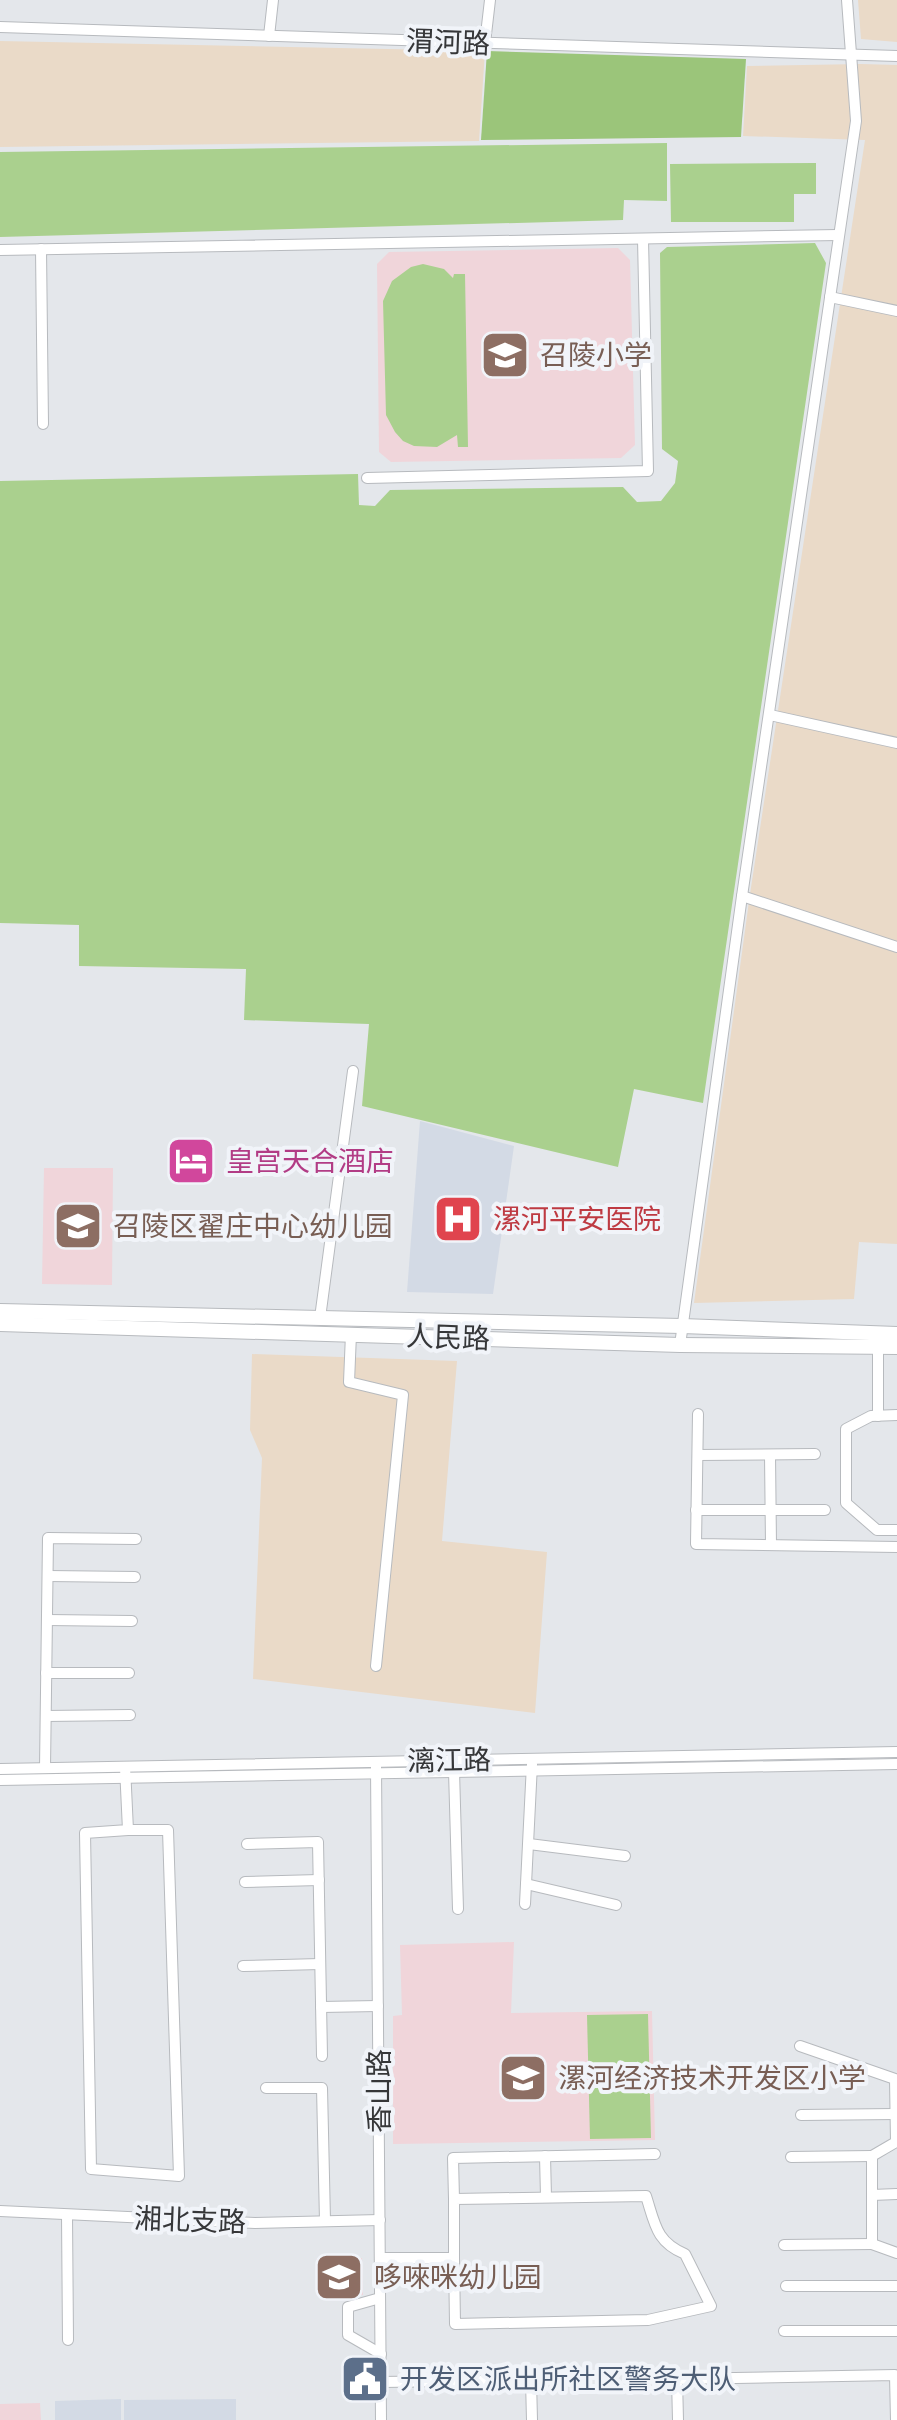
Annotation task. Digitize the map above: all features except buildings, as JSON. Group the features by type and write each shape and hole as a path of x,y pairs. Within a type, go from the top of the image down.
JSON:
{"main road":[{"name":"人民路","path":"0,1311 897,1334"},
{"name":"人民路","path":"0,1324 897,1347"}],"street":[{"path":"269,36 274,0"},
{"path":"485,44 490,0"},
{"path":"680,1344 856,121 847,0"},
{"name":"渭河路","path":"0,28 897,56"},
{"path":"0,250 838,235"},
{"path":"368,478 648,471 643,239"},
{"path":"41,249 44,424"},
{"path":"830,297 897,311"},
{"path":"770,714 897,743"},
{"path":"742,896 897,947"},
{"path":"320,1318 353,1072"},
{"path":"350,1334 348,1382 404,1395 376,1666"},
{"path":"878,1346 878,1416"},
{"path":"698,1414 696,1544 897,1546"},
{"path":"897,1415 871,1416 846,1429 846,1503 877,1530 897,1530"},
{"path":"698,1455 815,1454"},
{"path":"770,1455 772,1545"},
{"path":"696,1510 825,1510"},
{"path":"45,1768 48,1538 136,1540"},
{"path":"48,1576 134,1577"},
{"path":"47,1620 132,1621"},
{"path":"46,1674 128,1673"},
{"path":"46,1716 130,1715"},
{"name":"漓江路","path":"0,1780 125,1772 897,1752"},
{"path":"525,1904 532,1764"},
{"name":"漓江路","path":"376,1767 454,1771 532,1764 897,1764"},
{"name":"香山路","path":"376,1767 381,2420"},
{"name":"漓江路","path":"0,1769 125,1772"},
{"path":"454,1771 458,1908"},
{"path":"125,1772 128,1830"},
{"path":"128,1830 168,1830 179,2176 91,2169 85,1833 128,1830"},
{"path":"247,1844 318,1842 322,2056"},
{"path":"529,1844 625,1856"},
{"path":"245,1882 319,1880"},
{"path":"526,1884 616,1905"},
{"path":"243,1966 320,1964"},
{"path":"321,2007 378,2006"},
{"path":"791,2157 872,2156 896,2142 894,2079 800,2046"},
{"path":"266,2088 322,2088 325,2221"},
{"path":"801,2115 895,2114"},
{"path":"454,2199 646,2196 656,2229 669,2247 685,2254 710,2306 648,2320 455,2324 453,2158 655,2154"},
{"path":"545,2156 546,2198"},
{"path":"872,2156 872,2244"},
{"path":"872,2195 897,2194"},
{"name":"湘北支路","path":"0,2211 255,2223 380,2220"},
{"path":"66,2215 68,2340"},
{"path":"784,2245 872,2244 897,2253"},
{"path":"380,2258 454,2258"},
{"path":"786,2286 897,2286"},
{"path":"380,2298 348,2307 348,2335 381,2354"},
{"path":"784,2331 897,2330"},
{"path":"678,2420 677,2379 894,2375 896,2420"},
{"path":"381,2382 532,2380 532,2420"}],"shaded area":[{"path":"858,0 897,0 897,42 861,39"},
{"path":"0,41 485,51 479,141 0,147"},
{"path":"897,65 897,1244 859,1242 854,1299 694,1303 750,894 865,140 743,136 747,66"},
{"name":"召陵小学","path":"618,248 630,260 635,445 621,458 391,462 379,452 377,264 389,252"},
{"name":"漯河平安医院","path":"420,1121 514,1146 493,1294 407,1292"},
{"name":"召陵区翟庄中心幼儿园","path":"44,1168 113,1168 112,1285 42,1284"},
{"path":"252,1354 457,1361 442,1541 547,1552 535,1713 253,1679 262,1458 250,1430"},
{"name":"漯河经济技术开发区小学","path":"514,1942 511,2013 652,2011 655,2140 393,2144 393,2016 402,2015 400,1945"},
{"name":"哆唻咪幼儿园","path":"362,2258 363,2295 317,2296 316,2259"},
{"path":"121,2399 121,2420 55,2420 55,2401"},
{"path":"236,2399 236,2420 124,2420 124,2400"},
{"path":"40,2403 41,2420 0,2420 0,2404"}],"green space":[{"path":"487,51 746,59 741,137 481,140"},
{"path":"667,143 667,201 624,200 623,220 0,237 0,152"},
{"path":"816,163 816,194 794,194 794,222 671,222 670,164"},
{"path":"815,243 826,263 703,1103 634,1089 618,1167 362,1106 369,1024 244,1020 246,969 79,966 79,925 0,923 0,481 358,474 359,505 375,506 390,490 623,487 637,502 661,501 675,483 678,461 662,449 660,253 667,247"},
{"path":"423,264 444,269 453,278 454,274 465,274 468,447 458,447 457,435 437,447 414,446 403,441 386,415 383,301 392,281 411,267"},
{"path":"648,2014 651,2138 590,2139 587,2015"}],"place":[{"name":"召陵小学","path":"505,355"},
{"name":"皇宫天合酒店","path":"191,1161"},
{"name":"漯河平安医院","path":"458,1219"},
{"name":"召陵区翟庄中心幼儿园","path":"78,1226"},
{"name":"漯河经济技术开发区小学","path":"523,2078"},
{"name":"哆唻咪幼儿园","path":"339,2277"},
{"name":"开发区派出所社区警务大队","path":"365,2379"}]}
